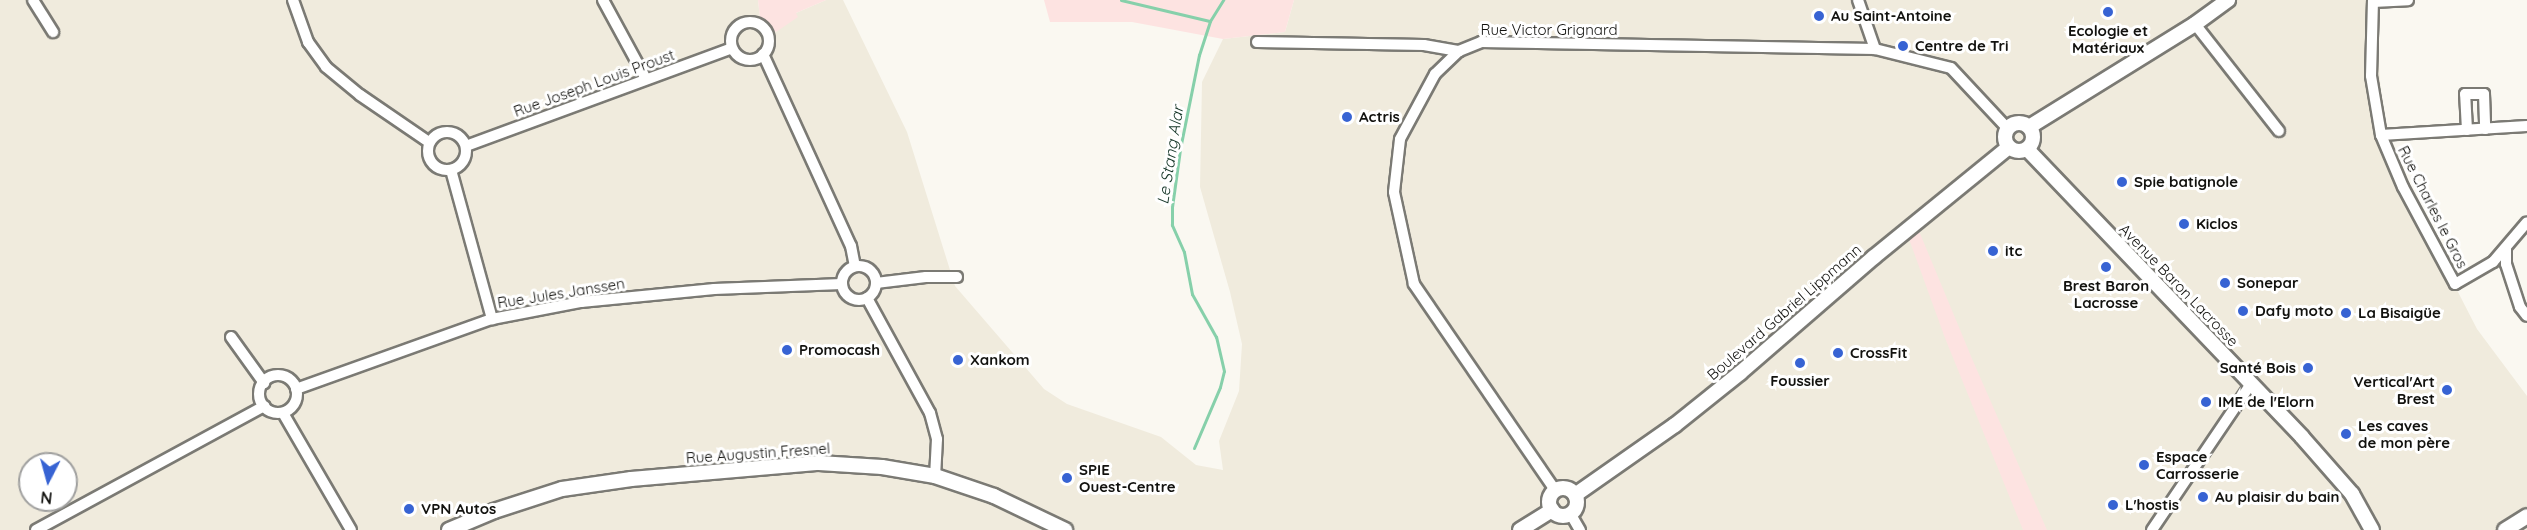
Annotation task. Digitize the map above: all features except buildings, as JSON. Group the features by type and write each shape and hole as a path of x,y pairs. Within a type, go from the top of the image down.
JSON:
{"street":[{"path":"33,0 52,32"},
{"path":"292,0 308,42 326,67 360,95 429,142"},
{"path":"603,0 646,79"},
{"path":"1858,0 1875,49"},
{"path":"2029,127 2195,24 2228,0"},
{"path":"2373,1 2408,0"},
{"name":"Rue Charles le Gros","path":"2373,1 2371,76 2381,135 2403,187 2455,284 2493,262 2506,249"},
{"path":"751,22 760,25 766,31 768,47 763,54 755,59 746,59 738,55 732,48 731,39 734,30 741,24 751,22"},
{"path":"2195,24 2279,131"},
{"path":"1257,42 1424,45 1459,51"},
{"name":"Rue Victor Grignard","path":"1555,490 1414,284 1394,192 1400,139 1435,74 1459,51 1481,42 1875,49 1952,68 2008,129"},
{"name":"Rue Joseph Louis Proust","path":"466,146 732,48"},
{"path":"763,54 851,246 855,266"},
{"path":"2467,130 2465,94 2484,94 2485,129"},
{"path":"2020,123 2029,127 2033,139 2027,149 2018,151 2009,147 2005,141 2008,129 2020,123"},
{"path":"2381,135 2527,126"},
{"path":"449,131 463,138 466,146 464,161 451,170 444,170 432,163 428,149 429,142 434,136 449,131"},
{"name":"Boulevard Gabriel Lippmann","path":"1575,495 1675,425 1740,373 1874,257 2009,147"},
{"name":"Avenue Baron Lacrosse","path":"2027,149 2251,384 2352,494 2372,530"},
{"path":"451,170 492,319"},
{"path":"2527,222 2506,249 2506,264 2520,307 2527,316"},
{"path":"861,265 872,271 876,283 872,295 867,298 854,299 843,291 842,284 843,276 855,266 861,265"},
{"path":"876,283 926,277 957,277"},
{"name":"Rue Jules Janssen","path":"296,389 492,319 580,302 714,289 842,284"},
{"path":"867,298 930,413 937,439 935,476"},
{"path":"231,337 264,383"},
{"path":"281,376 289,379 296,389 293,406 283,413 275,413 264,406 260,392 268,378 281,376"},
{"path":"2152,530 2251,384"},
{"path":"36,530 264,406"},
{"path":"283,413 351,530"},
{"name":"Rue Augustin Fresnel","path":"449,530 505,507 562,489 594,483 819,464 882,467 935,476 994,496 1065,530"},
{"path":"1564,488 1575,495 1577,503 1570,513 1559,515 1552,510 1550,497 1555,490 1564,488"},
{"path":"1520,530 1552,510"},
{"path":"1570,513 1580,530"},
{"path":"2505,530 2527,516"}],"shaded area":[{"path":"0,0 758,0 760,18 776,32 796,13 826,0 843,0 907,132 955,286 1044,389 1067,404 1161,437 1196,465 1223,470 1219,441 1239,391 1242,344 1230,292 1200,187 1202,82 1223,39 1285,32 1294,0 2374,0 2384,134 2439,255 2477,329 2527,396 2527,530 0,530"},
{"path":"758,0 826,0 796,13 798,17 776,32 760,18"},
{"path":"1044,0 1294,0 1285,32 1223,39 1132,22 1050,22"},
{"path":"1919,231 2047,530 2023,530 1945,338 1909,239"}],"waterway":[{"path":"1121,0 1210,21"},
{"name":"Le Stang Alar","path":"1194,448 1220,387 1224,371 1216,337 1192,294 1184,252 1172,225 1172,207 1180,149 1199,55 1210,21 1223,0"}],"place":[{"name":"Ecologie et Matériaux","path":"2108,12"},
{"name":"Au Saint-Antoine","path":"1819,16"},
{"name":"Centre de Tri","path":"1903,46"},
{"name":"Actris","path":"1347,117"},
{"name":"Spie batignole","path":"2122,182"},
{"name":"Kiclos","path":"2184,224"},
{"name":"itc","path":"1993,251"},
{"name":"Brest Baron Lacrosse","path":"2106,267"},
{"name":"Sonepar","path":"2225,283"},
{"name":"Dafy moto","path":"2243,311"},
{"name":"La Bisaigüe","path":"2346,313"},
{"name":"Promocash","path":"787,350"},
{"name":"CrossFit","path":"1838,353"},
{"name":"Xankom","path":"958,360"},
{"name":"Foussier","path":"1800,363"},
{"name":"Santé Bois","path":"2308,368"},
{"name":"Vertical'Art Brest","path":"2447,390"},
{"name":"IME de l'Elorn","path":"2206,402"},
{"name":"Les caves de mon père","path":"2346,434"},
{"name":"Espace Carrosserie","path":"2144,465"},
{"name":"SPIE Ouest-Centre","path":"1067,478"},
{"name":"Au plaisir du bain","path":"2203,497"},
{"name":"L'hostis","path":"2113,505"},
{"name":"VPN Autos","path":"409,509"}]}
